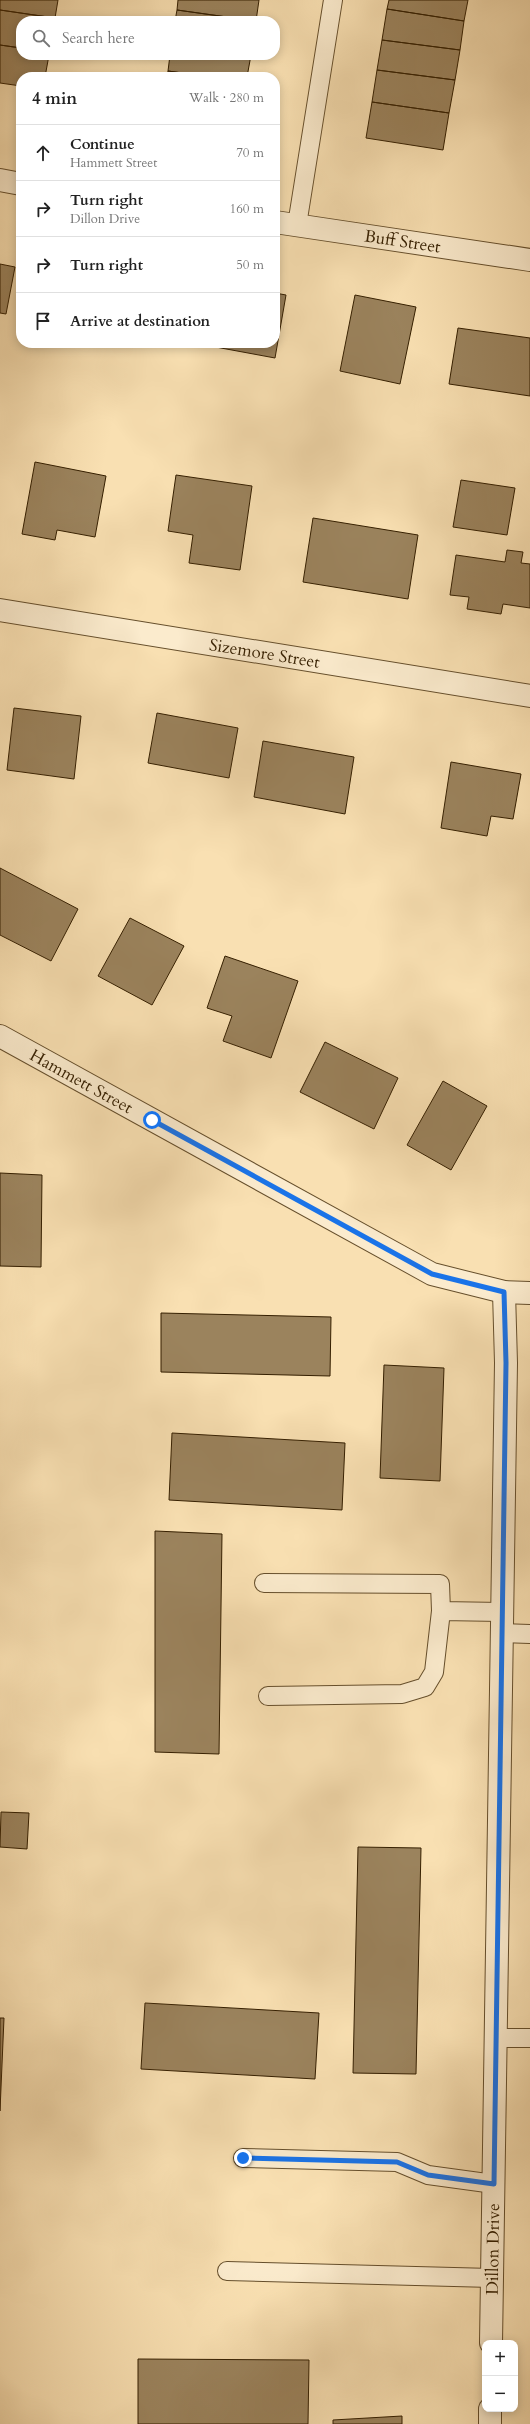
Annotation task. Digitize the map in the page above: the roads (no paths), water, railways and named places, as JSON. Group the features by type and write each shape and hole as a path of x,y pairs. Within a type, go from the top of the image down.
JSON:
{"street":[{"path":"0,180 16,183"},
{"name":"Buff Street","path":"280,223 530,260"},
{"name":"Sizemore Street","path":"0,610 530,696"},
{"name":"Hammett Street","path":"0,1036 432,1274 504,1292 530,1293"},
{"name":"Dillon Drive","path":"491,2340 506,1363 504,1292"},
{"path":"490,2412 490,2424"}],"lane":[{"path":"297,225 333,0"},
{"path":"264,1583 440,1584 441,1611 434,1672 425,1687 402,1694 268,1696"},
{"path":"441,1611 502,1612"},
{"path":"502,1634 530,1634"},
{"path":"496,2038 530,2038"},
{"path":"243,2158 397,2162 428,2175 494,2184"},
{"path":"227,2271 492,2278"}]}
